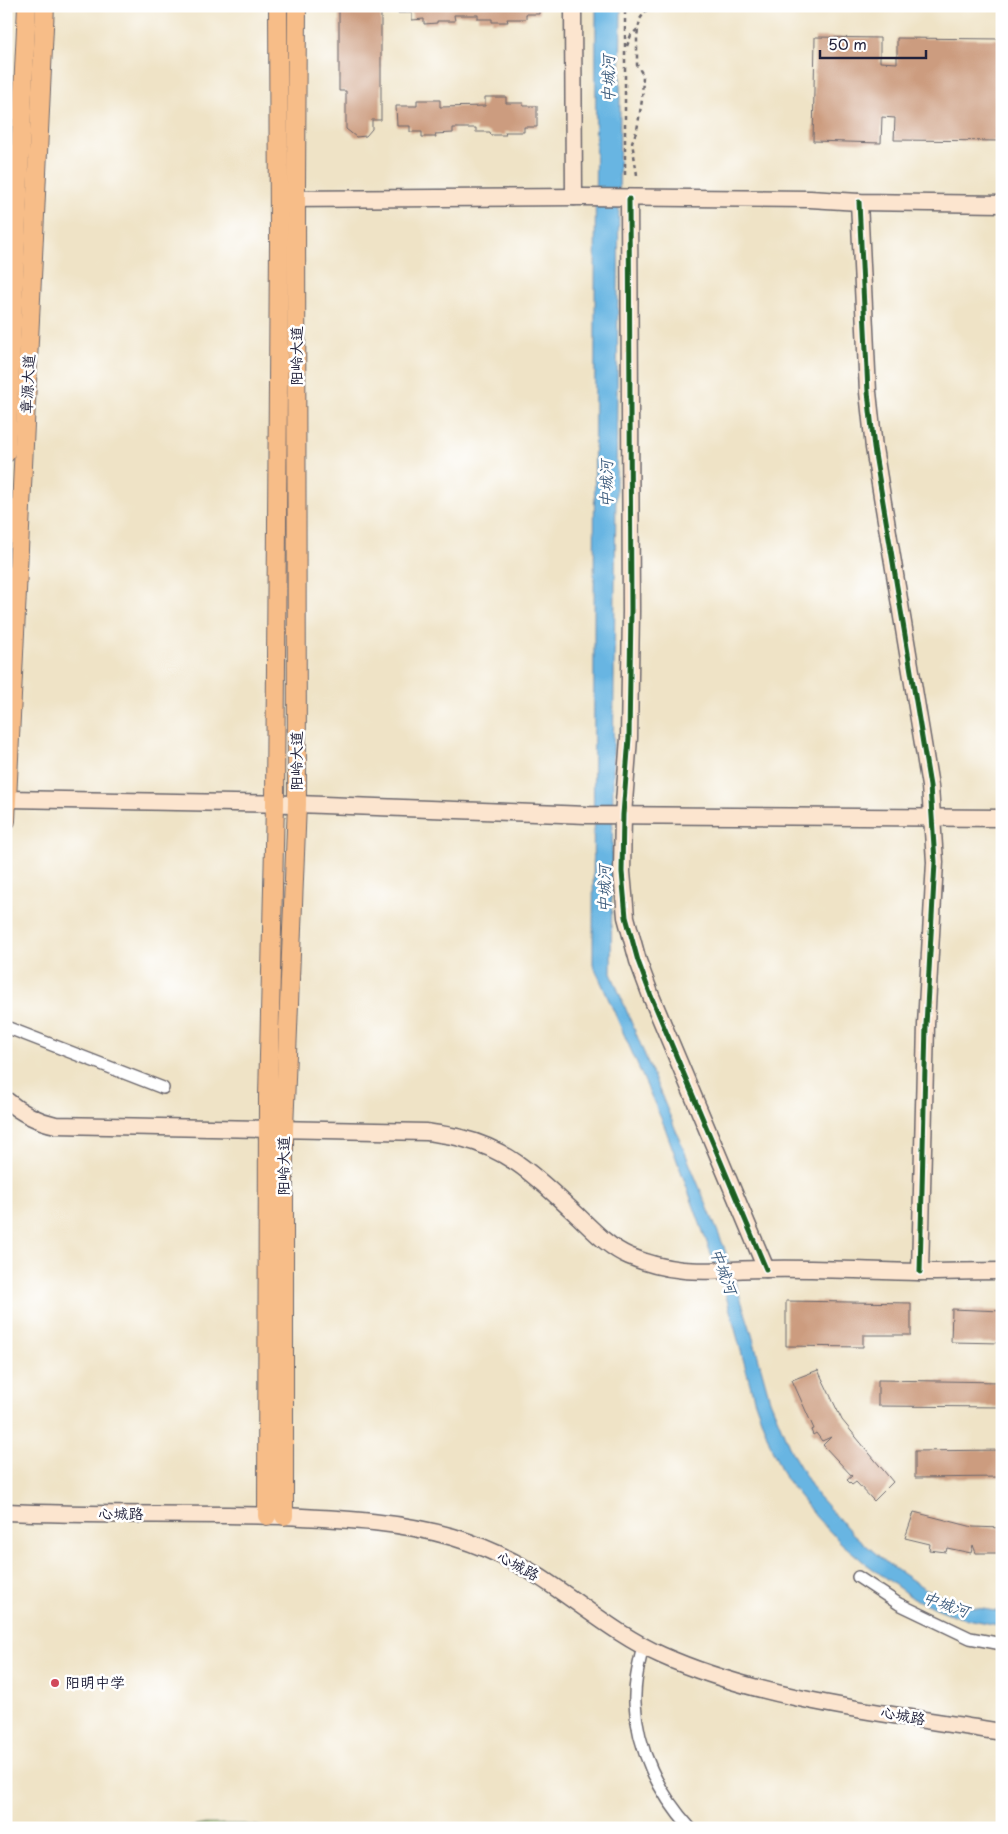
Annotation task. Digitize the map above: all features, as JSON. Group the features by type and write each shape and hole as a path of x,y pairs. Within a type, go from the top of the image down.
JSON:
{"main road":[{"name":"章源大道","path":"6,453 27,6"},
{"name":"章源大道","path":"6,821 45,6"},
{"name":"阳岭大道","path":"276,1516 275,804 278,6"},
{"name":"阳岭大道","path":"276,1129 297,804 297,6"}],"street":[{"path":"574,6 578,197"},
{"path":"278,199 578,197 629,199 810,199 859,202 1002,204"},
{"path":"629,199 631,611 629,738 623,815 622,872 626,917 638,961 651,996 766,1268"},
{"path":"859,202 868,392 873,438 930,786 933,818 934,862 926,1025 920,1272"},
{"path":"8,799 297,804 587,815 1002,818"},
{"path":"6,1027 163,1088"},
{"path":"6,1100 23,1114 41,1122 56,1125 427,1132 460,1138 491,1148 516,1161 538,1178 604,1241 627,1255 654,1265 681,1271 710,1272 766,1268 920,1272 1002,1271"},
{"name":"心城路","path":"6,1512 347,1518 391,1523 456,1538 489,1550 519,1565 555,1587 626,1637 661,1655 704,1672 812,1700 1002,1732"},
{"path":"858,1577 899,1604 970,1638 1002,1644"},
{"path":"643,1646 635,1682 635,1702 642,1740 654,1776 668,1800 690,1828"}],"path":[{"path":"624,175 625,6"},
{"path":"637,175 632,142 637,130 642,100 642,74 637,65 639,28 640,19 649,6"},
{"path":"625,50 630,35 639,28"}],"green space":[{"path":"205,1824 243,1824 273,1828 185,1828"}],"water":[{"name":"中城河","path":"596,6 621,6 611,973 724,1247 751,1331 770,1400 792,1453 817,1495 852,1533 888,1564 924,1588 971,1607 1002,1612 1002,1626 958,1617 914,1599 841,1543 817,1518 785,1478 772,1449 754,1399 725,1292 664,1125 593,964"}],"building":[{"path":"339,6 381,6 381,120 372,120 372,129 366,136 356,137 346,129 346,91 339,91"},
{"path":"398,6 539,6 539,14 526,14 526,19 507,19 508,22 492,22 492,19 478,19 478,15 454,15 455,21 437,21 437,23 424,24 424,19 412,20 412,13 398,13"},
{"path":"815,37 880,38 880,62 897,63 897,38 1002,39 1002,141 894,140 895,118 882,117 881,143 813,141"},
{"path":"485,97 506,97 506,103 523,103 523,106 537,106 537,127 524,127 524,132 505,132 506,135 476,132 476,128 453,128 453,133 435,134 436,137 422,137 422,132 410,132 410,126 397,126 396,106 417,106 417,100 440,100 440,107 485,106"},
{"path":"786,1301 911,1303 911,1335 863,1335 863,1347 786,1346"},
{"path":"952,1309 1002,1311 1002,1343 951,1342"},
{"path":"818,1370 842,1420 893,1482 874,1501 856,1482 852,1485 847,1480 852,1476 823,1445 831,1437 822,1441 816,1433 813,1435 811,1430 814,1429 792,1380"},
{"path":"878,1380 1002,1382 1002,1407 878,1406"},
{"path":"1002,1450 1002,1477 915,1478 915,1451"},
{"path":"914,1512 973,1527 1002,1528 1002,1553 976,1553 973,1545 971,1553 947,1548 946,1552 929,1550 930,1544 905,1538"}],"cycle path":[{"path":"629,199 631,611 629,738 623,815 622,872 626,917 638,961 651,996 766,1269"},
{"path":"859,202 868,392 874,448 930,786 935,862 926,1025 920,1272"}],"place":[{"name":"阳明中学","path":"55,1683"}]}
